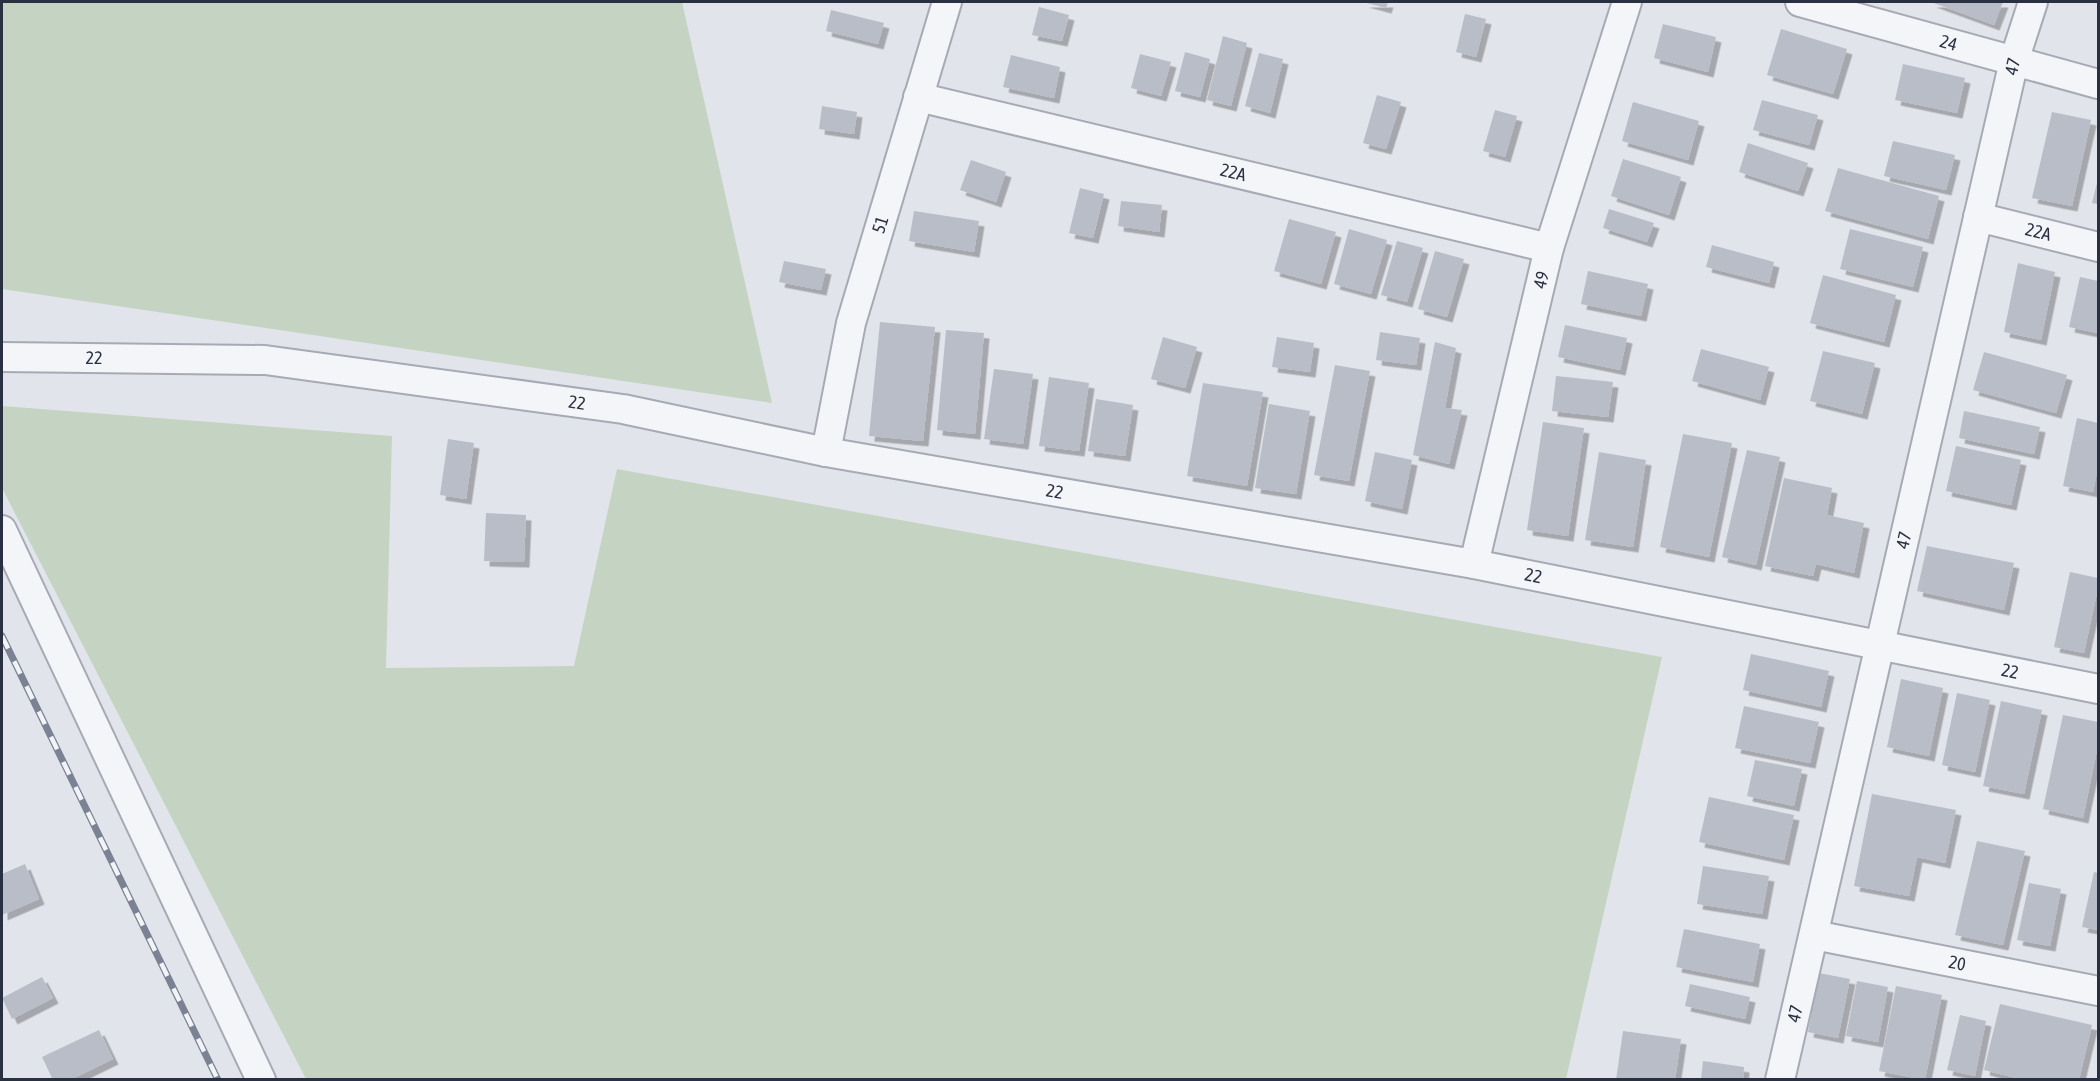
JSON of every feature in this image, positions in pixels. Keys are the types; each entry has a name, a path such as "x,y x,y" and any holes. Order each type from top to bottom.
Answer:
{"street":[{"name":"51","path":"826,452 851,323 946,2"},
{"name":"49","path":"1474,564 1549,248 1627,2"},
{"name":"24","path":"1800,2 2098,84"},
{"name":"47","path":"1780,1080 2014,61 2033,2"},
{"name":"22A","path":"918,97 1549,248"},
{"name":"22A","path":"1978,218 2098,247"},
{"name":"22","path":"2,357 265,360 623,409 826,452 1474,564 2098,689"},
{"path":"2,530 261,1080"},
{"name":"20","path":"1814,935 2098,992"}],"green space":[{"path":"2,2 682,2 772,403 2,289"},
{"path":"2,406 392,436 386,668 574,666 617,469 1662,657 1566,1079 306,1079 2,488"}],"building":[{"path":"1363,2 1388,2 1386,8"},
{"path":"1931,2 2003,2 1994,25"},
{"path":"1039,7 1069,15 1062,41 1032,35"},
{"path":"831,10 884,23 878,44 826,31"},
{"path":"1465,14 1486,19 1476,57 1456,52"},
{"path":"1663,24 1716,37 1708,72 1654,58"},
{"path":"1781,29 1847,49 1833,94 1767,75"},
{"path":"1223,36 1247,43 1231,106 1207,100"},
{"path":"1185,52 1210,59 1200,97 1175,91"},
{"path":"1259,53 1283,59 1270,113 1245,106"},
{"path":"1140,54 1171,62 1161,96 1131,88"},
{"path":"1011,55 1060,67 1054,98 1003,87"},
{"path":"1903,64 1965,78 1957,113 1895,100"},
{"path":"1377,95 1401,102 1386,149 1363,143"},
{"path":"1762,100 1818,115 1809,145 1753,130"},
{"path":"1633,102 1699,121 1688,160 1622,141"},
{"path":"822,106 857,112 854,134 819,129"},
{"path":"1495,110 1517,116 1505,157 1483,151"},
{"path":"2052,112 2091,120 2072,206 2032,198"},
{"path":"1893,141 1955,155 1946,190 1884,176"},
{"path":"1748,143 1808,163 1798,191 1739,172"},
{"path":"1623,159 1681,177 1669,215 1611,196"},
{"path":"971,160 1006,172 996,202 960,190"},
{"path":"1838,168 1939,196 1928,239 1825,211"},
{"path":"2098,179 2098,204 2092,203"},
{"path":"1080,188 1104,194 1093,238 1069,233"},
{"path":"1121,201 1162,205 1159,232 1118,226"},
{"path":"1609,209 1654,223 1647,242 1603,228"},
{"path":"914,211 979,221 974,252 909,241"},
{"path":"1289,219 1336,232 1321,284 1274,271"},
{"path":"1349,229 1387,240 1371,294 1334,284"},
{"path":"1850,229 1923,247 1913,287 1840,269"},
{"path":"1397,241 1423,248 1407,302 1381,295"},
{"path":"1712,245 1774,262 1769,283 1706,267"},
{"path":"1435,251 1464,259 1447,317 1418,309"},
{"path":"784,261 826,269 821,290 779,282"},
{"path":"2018,263 2055,272 2041,340 2004,332"},
{"path":"1588,271 1648,284 1641,316 1581,304"},
{"path":"1823,275 1896,295 1884,342 1810,323"},
{"path":"2080,277 2098,281 2098,333 2069,327"},
{"path":"880,322 935,327 923,441 869,436"},
{"path":"1565,325 1627,338 1620,370 1558,357"},
{"path":"946,330 984,333 975,434 937,430"},
{"path":"1380,332 1420,338 1416,365 1376,360"},
{"path":"1163,337 1197,347 1185,388 1151,379"},
{"path":"1277,337 1314,343 1310,372 1272,367"},
{"path":"1435,342 1456,348 1445,408 1462,410 1449,464 1413,455"},
{"path":"1701,349 1769,367 1760,400 1692,381"},
{"path":"1823,351 1875,363 1862,414 1810,401"},
{"path":"1984,352 2067,375 2056,413 1973,390"},
{"path":"1335,365 1370,371 1349,481 1314,475"},
{"path":"994,369 1033,374 1023,444 984,439"},
{"path":"1556,376 1613,382 1608,417 1552,411"},
{"path":"1049,377 1089,383 1079,451 1039,446"},
{"path":"1203,383 1263,392 1247,486 1187,476"},
{"path":"1096,399 1133,405 1125,456 1088,451"},
{"path":"1269,404 1310,411 1296,494 1255,488"},
{"path":"1964,411 2040,427 2034,454 1959,438"},
{"path":"2077,418 2098,423 2098,467 2093,492 2063,486"},
{"path":"1543,422 1584,428 1568,536 1527,530"},
{"path":"1683,434 1732,443 1709,557 1660,547"},
{"path":"448,439 474,443 466,499 440,495"},
{"path":"1956,446 2021,460 2011,505 1946,491"},
{"path":"1747,450 1780,457 1756,565 1722,557"},
{"path":"1375,452 1412,460 1402,509 1365,501"},
{"path":"1599,452 1646,460 1633,547 1585,540"},
{"path":"1784,478 1832,488 1827,515 1864,523 1854,573 1816,564 1813,576 1765,566"},
{"path":"486,513 526,515 524,562 484,561"},
{"path":"1927,546 2014,563 2004,610 1917,591"},
{"path":"2070,572 2098,578 2098,588 2084,653 2054,647"},
{"path":"1751,654 1829,671 1821,707 1743,690"},
{"path":"1901,679 1943,688 1929,756 1887,747"},
{"path":"1957,693 1990,700 1975,772 1942,765"},
{"path":"2001,701 2042,710 2024,794 1983,786"},
{"path":"1744,706 1819,722 1810,763 1735,748"},
{"path":"2063,715 2098,722 2098,745 2083,818 2043,809"},
{"path":"1755,760 1802,769 1794,806 1747,796"},
{"path":"1872,794 1956,810 1945,863 1917,857 1909,896 1854,886"},
{"path":"1709,797 1794,815 1784,860 1699,842"},
{"path":"1977,841 2025,851 2003,945 1955,935"},
{"path":"25,864 39,899 2,915 2,874"},
{"path":"1703,866 1769,876 1762,914 1697,904"},
{"path":"2094,872 2098,873 2098,930 2082,927"},
{"path":"2029,883 2061,889 2050,946 2017,940"},
{"path":"1684,929 1760,944 1753,982 1676,967"},
{"path":"1819,973 1850,979 1838,1038 1808,1032"},
{"path":"42,977 53,998 12,1019 2,998"},
{"path":"1857,981 1888,987 1878,1042 1846,1036"},
{"path":"1690,984 1750,997 1745,1019 1685,1006"},
{"path":"1896,986 1942,995 1925,1080 1879,1071"},
{"path":"2000,1004 2092,1025 2079,1080 2024,1080 1984,1070"},
{"path":"1960,1015 1986,1021 1975,1076 1947,1070"},
{"path":"99,1030 113,1059 70,1080 53,1080 42,1057"},
{"path":"1623,1031 1681,1039 1675,1080 1616,1080"},
{"path":"1703,1061 1744,1067 1743,1080 1701,1080"}],"railway":[{"path":"2,636 218,1080"}]}
